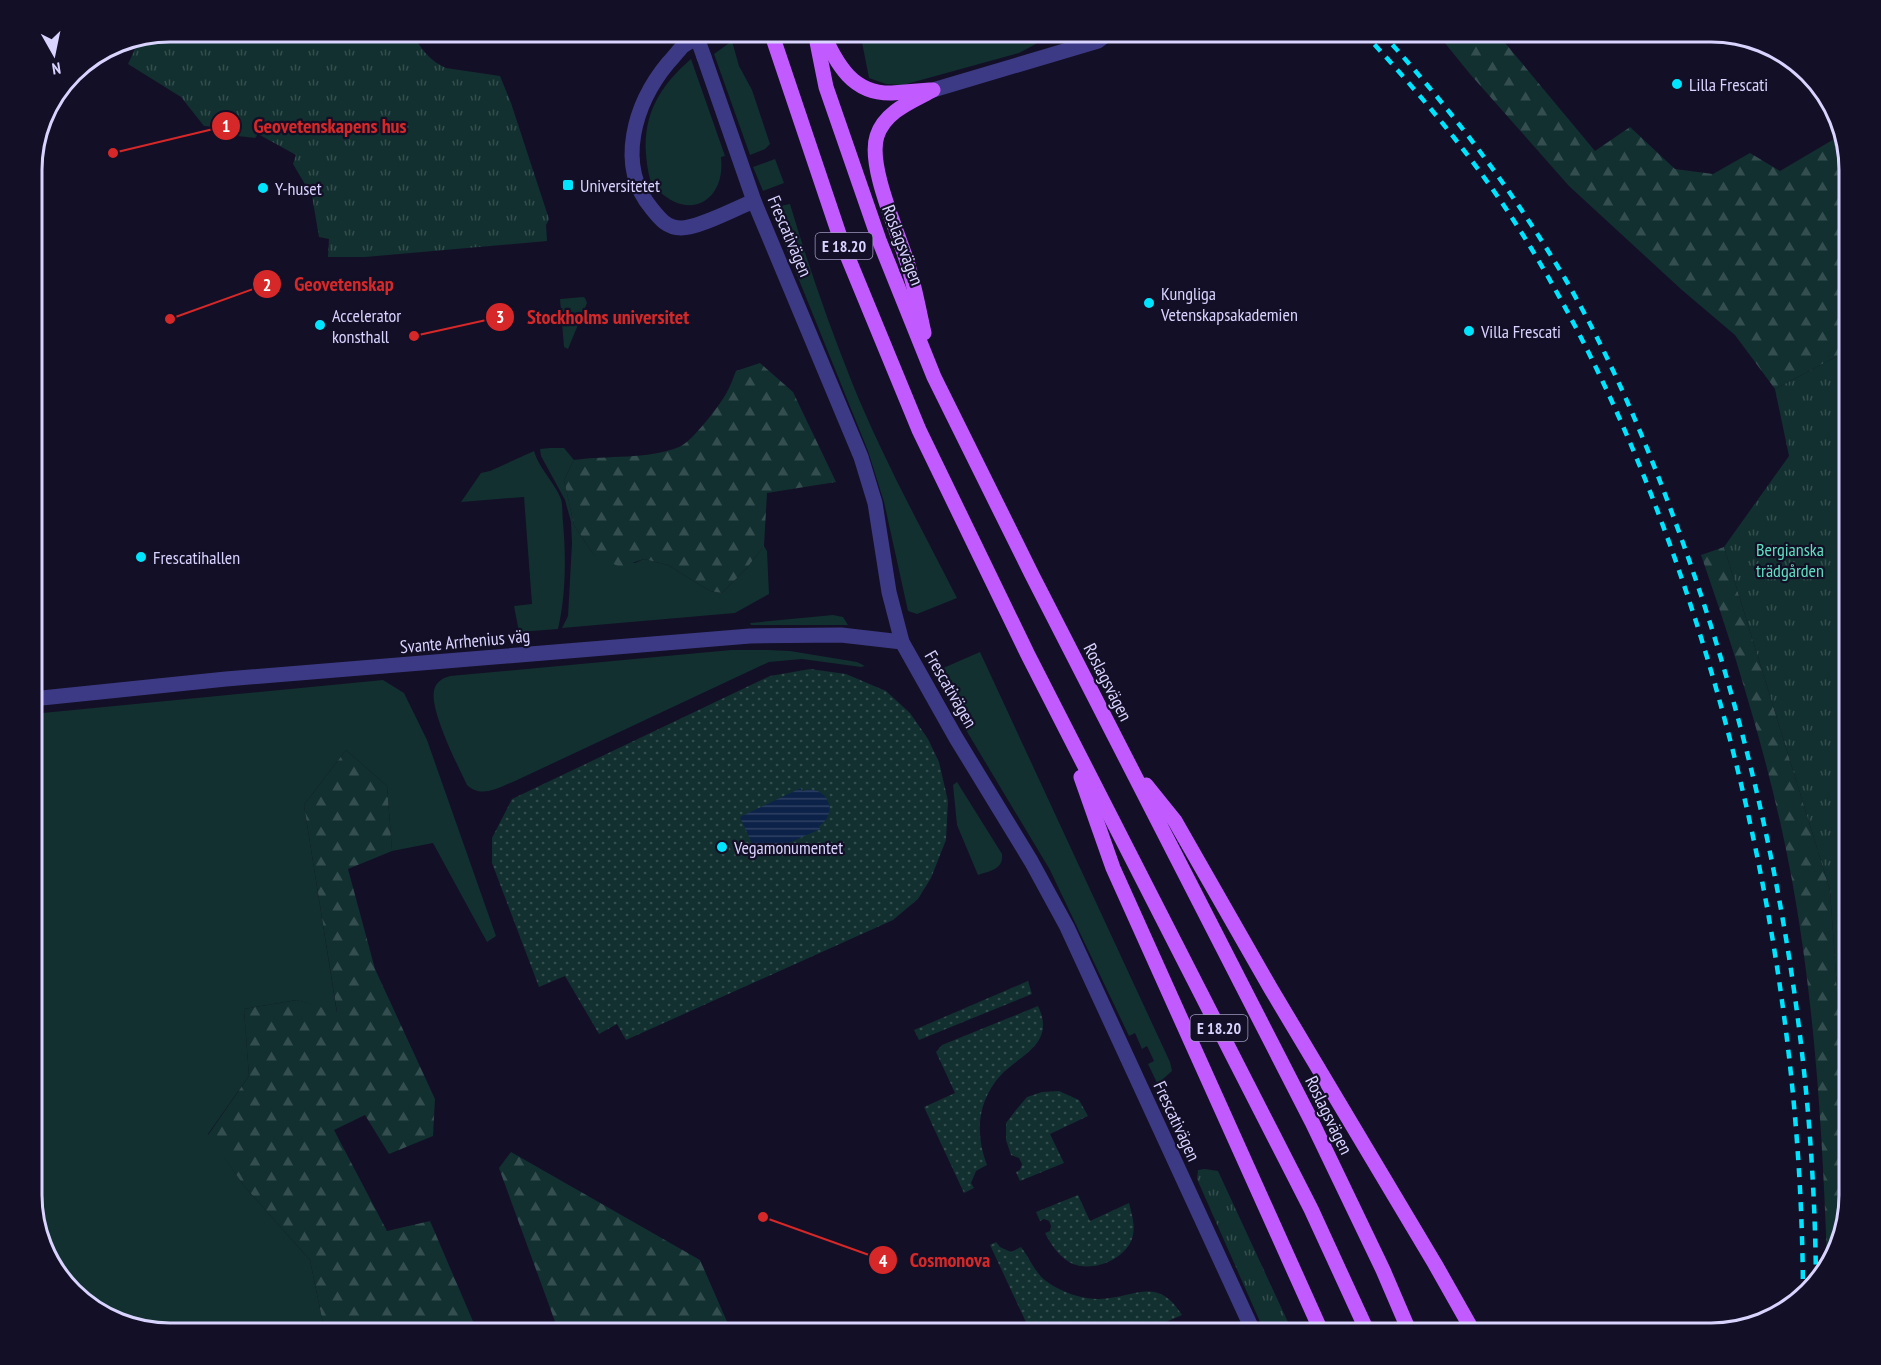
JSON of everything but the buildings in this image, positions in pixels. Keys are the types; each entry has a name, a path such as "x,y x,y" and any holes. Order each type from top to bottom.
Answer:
{"main road":[{"name":"E 18.20","path":"774,42 842,243 892,368 931,455 1064,726 1311,1209 1363,1323"},
{"name":"Roslagsvägen","path":"817,42 826,87 867,207 934,377 1126,760 1312,1122 1383,1270 1405,1323"},
{"path":"827,42 849,78 863,87 892,93 933,90"},
{"path":"933,90 902,106 884,123 877,136 876,165 909,267 934,377"},
{"path":"1064,726 1113,868 1317,1323"},
{"path":"1126,760 1175,821 1468,1323"}],"street":[{"path":"691,42 683,46 658,75 636,117 632,143 633,166 639,189 664,224 682,228 704,222 754,201"},
{"name":"Frescativägen","path":"699,42 754,201 861,457 875,503 889,592 902,642 956,738 1031,861 1067,927 1249,1323"},
{"path":"933,90 1080,42"},
{"name":"Svante Arrhenius väg","path":"42,698 226,679 750,636 841,635 902,642"}],"green space":[{"path":"162,42 417,42 435,62 446,68 500,76 549,219 546,225 547,241 365,257 328,257 329,239 319,237 312,196 293,164 296,155 258,134 255,138 238,136 204,126 181,97 128,64 136,47"},
{"path":"732,42 739,66 752,90 770,144 765,149 750,155 714,54"},
{"path":"862,42 1038,42 1019,53 903,85 886,84 869,78"},
{"path":"1444,42 1504,42 1595,151 1630,127 1675,169 1713,174 1750,153 1780,171 1835,138 1839,170 1839,355 1775,389 1735,335 1682,290 1569,186"},
{"path":"691,59 725,156 721,157 718,185 712,195 703,202 693,205 670,200 658,190 655,191 646,154 648,126 656,101 671,79"},
{"path":"775,159 784,183 763,191 753,167"},
{"path":"790,204 819,295 853,385 890,466 957,598 917,614 908,611 884,502 868,451 770,208"},
{"path":"583,297 587,303 568,349 564,347 560,299"},
{"name":"Bergianska trädgården","path":"1839,355 1839,1017 1830,890 1724,547 1789,456 1775,389"},
{"path":"760,363 793,392 836,482 767,493 764,546 746,569 722,593 710,591 668,565 644,559 620,567 594,555 574,525 564,480 574,460 641,456 667,451 685,444 712,414 727,392 736,371"},
{"path":"564,448 574,460 564,480 574,525 594,555 635,563 644,559 668,565 710,591 722,593 746,569 764,546 767,551 769,594 735,613 562,628 568,616 571,522 565,500 541,456 540,449"},
{"path":"534,451 539,464 555,486 562,502 565,549 564,589 558,629 519,632 514,606 532,604 524,497 461,502 481,473"},
{"path":"1724,547 1830,890 1839,1017 1839,1203 1837,1220 1827,1251 1819,1100 1809,993 1793,887 1775,799 1756,728 1701,555"},
{"path":"833,615 843,617 848,625 751,625 750,623"},
{"path":"731,650 790,651 857,662 865,666 802,659 769,662 515,781 497,789 485,791 473,789 467,785 436,711 434,691 437,683 450,676"},
{"path":"980,652 1170,1062 1172,1071 1163,1079 1166,1089 1159,1087 1148,1064 1154,1061 1147,1046 1142,1049 1135,1033 1129,1036 1050,870 934,672"},
{"path":"810,669 846,674 886,691 910,713 928,739 939,762 948,801 946,840 931,878 918,899 893,920 626,1040 617,1024 599,1034 565,976 539,987 492,863 492,838 512,799 770,676"},
{"path":"383,680 404,693 427,740 496,936 487,942 433,843 392,851 387,786 346,750 304,805 337,1013 297,1000 244,1009 249,1076 208,1134 245,1187 310,1260 323,1323 170,1323 137,1319 113,1310 92,1297 68,1273 55,1252 44,1220 42,1203 42,713"},
{"path":"346,750 387,786 392,851 348,869 375,969 435,1099 433,1136 389,1154 365,1115 334,1130 387,1231 430,1221 474,1323 323,1323 310,1260 245,1187 208,1135 249,1076 244,1009 297,1000 337,1012 304,805"},
{"path":"957,782 1002,854 1001,863 998,866 978,875 957,825 953,785"},
{"path":"1028,981 1032,994 919,1040 914,1030"},
{"path":"1038,1006 1043,1030 1039,1039 1034,1047 1001,1075 987,1096 980,1130 987,1165 976,1171 971,1183 974,1188 964,1193 924,1107 955,1093 936,1052 942,1045"},
{"path":"1059,1091 1079,1100 1088,1116 1050,1134 1064,1163 1020,1181 1016,1172 1020,1170 1022,1164 1019,1158 1011,1155 1006,1140 1006,1123 1027,1097 1042,1092"},
{"path":"511,1152 700,1260 728,1323 556,1323 499,1168"},
{"path":"1198,1170 1218,1171 1288,1323 1261,1323 1197,1179"},
{"path":"1078,1195 1090,1221 1129,1203 1134,1226 1132,1239 1122,1253 1115,1258 1098,1265 1081,1266 1064,1258 1050,1242 1045,1233 1050,1231 1049,1221 1044,1219 1040,1221 1036,1212"},
{"path":"996,1242 1000,1247 1011,1252 1021,1247 1042,1278 1065,1292 1085,1298 1099,1299 1154,1292 1164,1295 1182,1315 1164,1323 1026,1323 990,1245"}],"water":[{"path":"801,788 802,791 818,791 828,801 829,814 819,826 820,829 758,857 740,817"}],"railway":[{"path":"1372,42 1409,83 1474,163 1513,219 1557,293 1627,435 1683,581 1723,712 1761,876 1776,959 1796,1126 1803,1283"},
{"path":"1390,42 1457,121 1480,152 1525,216 1567,282 1601,345 1631,410 1683,543 1713,633 1739,723 1762,815 1781,907 1806,1094 1813,1189 1816,1269"}],"place":[{"name":"Lilla Frescati","path":"1677,84"},
{"name":"Geovetenskapens hus","path":"113,153"},
{"name":"Universitetet","path":"568,185"},
{"name":"Y-huset","path":"263,188"},
{"name":"Kungliga Vetenskapsakademien","path":"1149,303"},
{"name":"Geovetenskap","path":"170,319"},
{"name":"Accelerator konsthall","path":"320,325"},
{"name":"Villa Frescati","path":"1469,331"},
{"name":"Stockholms universitet","path":"414,336"},
{"name":"Frescatihallen","path":"141,557"},
{"name":"Vegamonumentet","path":"722,847"},
{"name":"Cosmonova","path":"763,1217"}]}
